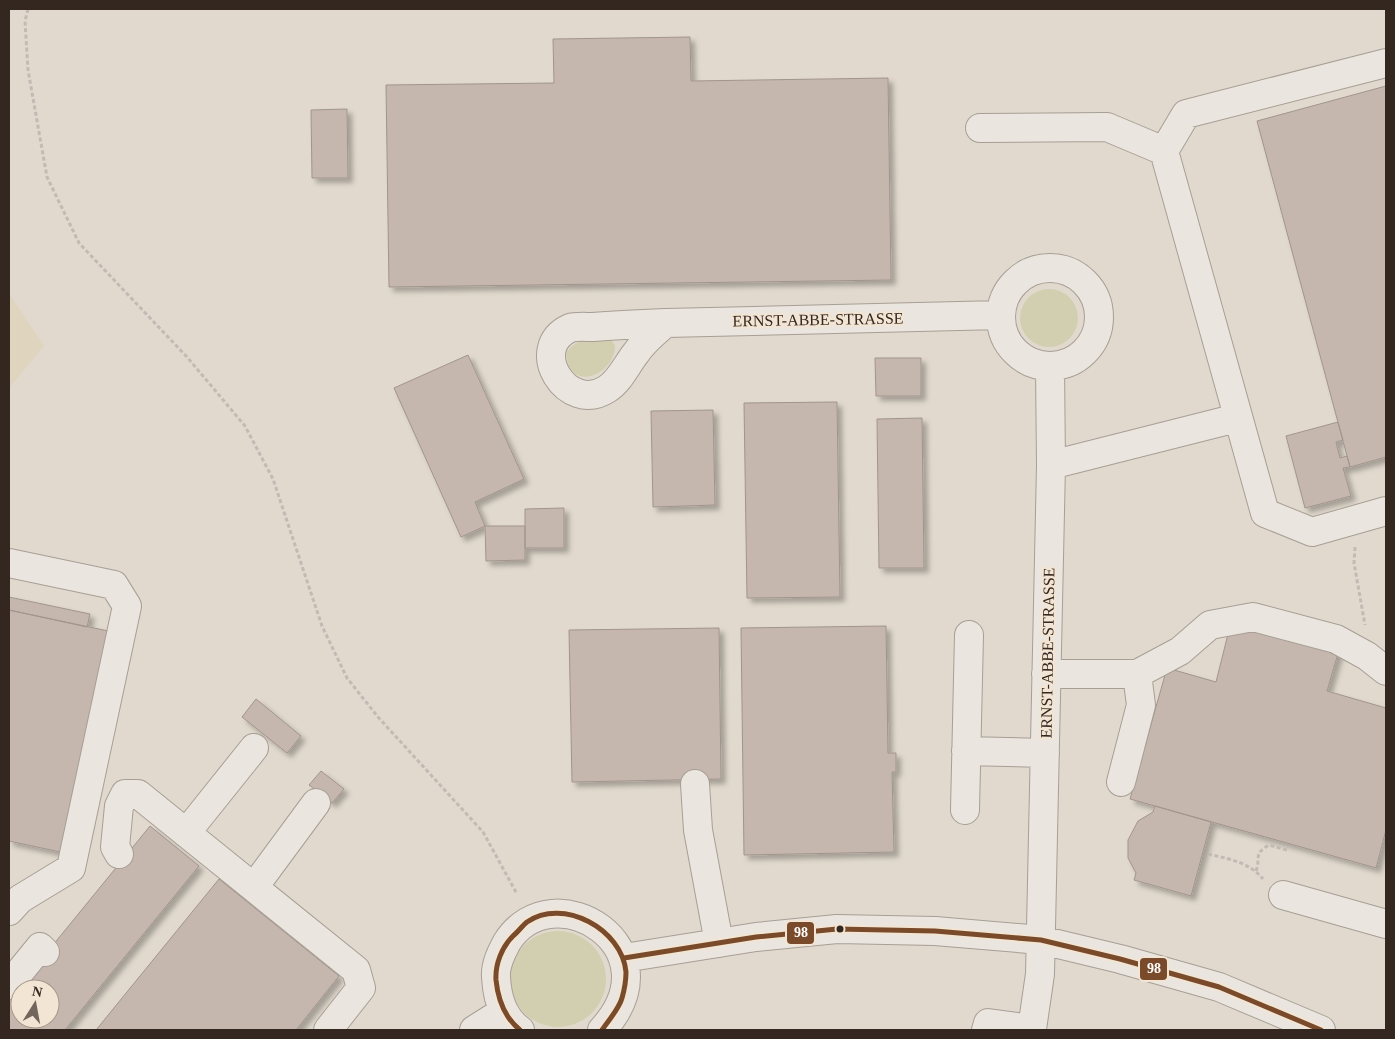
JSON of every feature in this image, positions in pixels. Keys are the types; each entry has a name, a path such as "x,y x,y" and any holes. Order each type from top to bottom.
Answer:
{"street":[{"path":"1386,63 1186,114 1164,151 1265,513 1312,532 1386,511"},
{"path":"980,128 1107,127 1164,151"},
{"path":"1057,268 1072,273 1086,283 1095,297 1099,312 1098,328 1092,343 1080,355 1066,363 1050,366 1035,364 1021,356 1010,344 1003,330 1001,315 1004,299 1013,285 1025,275 1041,269 1057,268"},
{"name":"ERNST-ABBE-STRASSE","path":"666,323 1001,315"},
{"name":"ERNST-ABBE-STRASSE","path":"1036,1030 1042,940 1051,465 1050,366"},
{"path":"1051,465 1237,418"},
{"path":"9,563 114,585 126,606 71,868 20,899 9,911"},
{"path":"1046,674 1137,674 1180,651 1210,625 1253,617 1336,639 1377,663"},
{"path":"965,810 969,635"},
{"path":"1121,782 1140,705 1137,674"},
{"path":"186,833 254,748"},
{"path":"966,751 1045,752"},
{"path":"695,784 698,830 719,943"},
{"path":"119,854 114,847 119,806 125,794 138,794 356,970 361,988 328,1030"},
{"path":"254,887 316,803"},
{"path":"1283,895 1386,924"},
{"path":"474,1030 512,1021 496,993 495,973 500,953 511,936 526,923 545,916 565,914 585,918 602,928 616,943 624,958 627,980 624,999 615,1016 602,1030"},
{"path":"624,958 719,943 837,929 935,931 1042,940 1120,959 1219,987 1321,1030"},
{"path":"9,985 40,947 45,952"},
{"path":"986,1030 988,1023 1036,1030"}],"path":[{"path":"28,9 25,21 28,70 47,177 79,243 187,357 246,426 272,479 322,626 346,678 378,717 483,832 517,894"},
{"path":"1357,519 1354,563 1368,642 1377,663"},
{"path":"1256,871 1257,856 1260,850 1269,845 1287,850 1288,846"},
{"path":"1208,854 1240,862 1256,871 1271,889 1283,895"}],"shaded area":[{"path":"1043,289 1055,289 1070,297 1078,312 1078,324 1070,339 1055,347 1043,347 1028,339 1020,324 1020,312 1028,297"},
{"path":"9,293 44,346 9,388"},
{"path":"609,338 615,345 613,355 608,364 592,376 583,377 575,374 569,366 566,353 580,341"},
{"path":"549,931 567,931 585,939 598,952 606,970 603,998 585,1019 567,1027 549,1027 531,1019 518,1006 510,988 510,970 518,952 531,939"}],"building":[{"path":"690,37 691,81 888,78 891,280 389,287 386,85 554,83 553,39"},
{"path":"1386,86 1386,457 1350,467 1257,121"},
{"path":"347,109 348,178 312,178 311,110"},
{"path":"468,355 524,479 475,502 485,526 461,537 394,388"},
{"path":"875,358 921,358 921,396 876,396"},
{"path":"837,402 840,597 747,598 744,403"},
{"path":"713,410 715,505 653,507 651,411"},
{"path":"922,418 924,568 879,568 877,419"},
{"path":"1338,422 1343,440 1336,442 1340,458 1347,456 1350,467 1343,468 1351,496 1305,508 1286,436"},
{"path":"564,508 564,548 525,548 525,509"},
{"path":"485,526 525,526 525,560 486,561"},
{"path":"9,597 90,614 87,627 9,610"},
{"path":"9,610 113,632 65,853 9,841"},
{"path":"886,626 888,753 896,753 896,772 892,772 894,852 744,855 741,628"},
{"path":"719,628 721,779 572,782 569,630"},
{"path":"1229,630 1270,630 1339,650 1327,691 1386,708 1386,830 1376,868 1130,799 1167,668 1216,682"},
{"path":"256,699 301,736 287,753 242,717"},
{"path":"321,771 344,789 332,803 309,785"},
{"path":"1155,806 1211,822 1191,896 1134,880 1136,873 1128,858 1128,840 1138,821 1153,812"},
{"path":"150,826 199,866 65,1030 9,1030 10,998 10,1029 60,1029 60,979 25,979"},
{"path":"219,879 339,976 296,1030 96,1030"}],"transit line":[{"name":"98","path":"520,1030 510,1020 500,1001 496,980 498,962 509,940 527,922 541,915 557,913 573,915 602,931 614,943 622,956 626,972 621,1002 602,1030"},
{"name":"98","path":"624,958 756,937 837,929 935,931 1041,940 1120,959 1219,987 1321,1030"}]}
